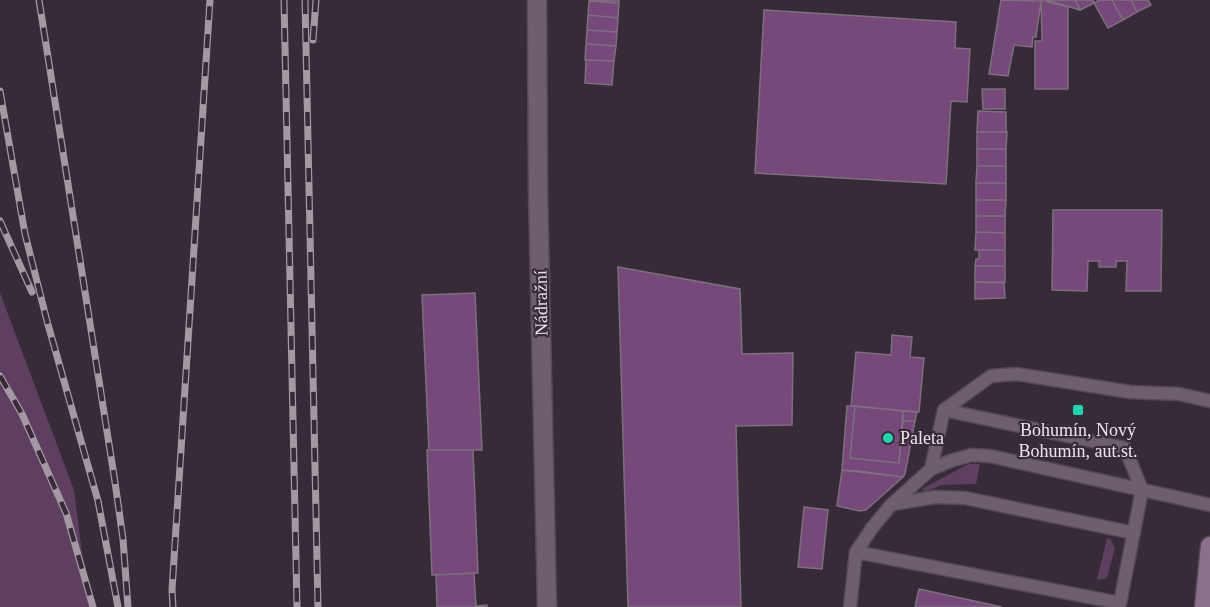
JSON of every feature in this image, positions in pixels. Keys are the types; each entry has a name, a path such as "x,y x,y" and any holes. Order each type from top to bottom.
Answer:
{"street":[{"name":"Nádražní","path":"537,0 547,607"},
{"path":"1204,607 1210,546"}],"lane":[{"path":"931,469 944,410 991,376 1016,374 1130,392 1179,394 1210,401"},
{"path":"856,552 1120,603 1142,490 1125,448 944,410"},
{"path":"850,607 856,552 872,528 891,505 931,469 953,460 972,455 990,456 1210,505"},
{"path":"891,505 935,497 965,498 1134,533"}],"shaded area":[{"path":"0,293 74,490 89,607 0,607"},
{"path":"968,464 980,464 976,484 942,485 924,492 922,489"},
{"path":"1107,538 1111,540 1115,548 1107,578 1097,580"}],"building":[{"path":"589,0 619,0 619,3"},
{"path":"1001,0 1041,1 1036,37 1033,37 1032,47 1014,45 1008,76 989,74"},
{"path":"1041,0 1068,7 1068,89 1035,89 1035,41 1042,41"},
{"path":"1046,0 1075,0 1080,10"},
{"path":"1075,0 1093,0 1094,3 1080,10"},
{"path":"1099,0 1112,0 1123,20 1108,28 1094,3"},
{"path":"1112,0 1131,0 1137,12 1123,20"},
{"path":"1131,0 1148,0 1151,5 1137,12"},
{"path":"589,1 619,3 618,18 588,15"},
{"path":"764,10 956,22 955,48 970,49 967,102 951,101 946,184 755,173"},
{"path":"588,15 618,18 617,32 587,30"},
{"path":"587,30 617,32 616,46 586,44"},
{"path":"586,44 616,46 614,61 585,60"},
{"path":"586,60 614,61 612,85 585,83"},
{"path":"982,89 1005,89 1005,109 983,109"},
{"path":"978,111 1006,112 1006,132 977,132"},
{"path":"977,132 1007,132 1006,149 977,149"},
{"path":"977,149 1006,149 1006,166 977,166"},
{"path":"977,166 1006,166 1006,183 976,183"},
{"path":"976,183 1006,183 1006,200 976,200"},
{"path":"976,200 1006,200 1005,216 976,216"},
{"path":"1053,210 1162,210 1161,291 1126,291 1127,261 1116,261 1116,267 1099,267 1099,261 1088,261 1087,291 1052,290"},
{"path":"976,216 1005,216 1005,233 976,232"},
{"path":"976,232 1005,233 1005,250 975,250"},
{"path":"979,250 1005,250 1005,266 975,266 976,259 979,259"},
{"path":"975,266 1005,266 1005,282 975,282"},
{"path":"618,267 740,289 742,354 793,353 792,425 736,426 741,607 628,607"},
{"path":"975,282 1004,283 1005,298 975,299"},
{"path":"475,293 482,450 429,450 422,295"},
{"path":"892,335 912,337 910,357 924,358 919,412 851,406 856,352 891,355"},
{"path":"847,406 855,406 850,458 899,463 903,421 915,421 903,477 842,470"},
{"path":"855,406 903,411 899,463 850,458"},
{"path":"903,411 917,412 915,421 903,421"},
{"path":"427,450 473,450 478,573 432,575"},
{"path":"842,470 903,477 866,510 860,511 837,506"},
{"path":"804,507 828,510 822,569 798,567"},
{"path":"474,573 476,606 487,605 487,607 437,607 436,575"},
{"path":"919,589 1002,607 915,607"}],"railway":[{"path":"39,0 115,482 123,539 128,607"},
{"path":"173,607 172,590 210,0"},
{"path":"284,0 297,607"},
{"path":"305,0 318,607"},
{"path":"313,40 316,0"},
{"path":"0,91 25,234 98,501 118,607"},
{"path":"0,221 32,292"},
{"path":"0,376 22,414 66,513 93,607"}],"place":[{"name":"Bohumín, Nový Bohumín, aut.st.","path":"1078,410"},
{"name":"Paleta","path":"888,438"}]}
